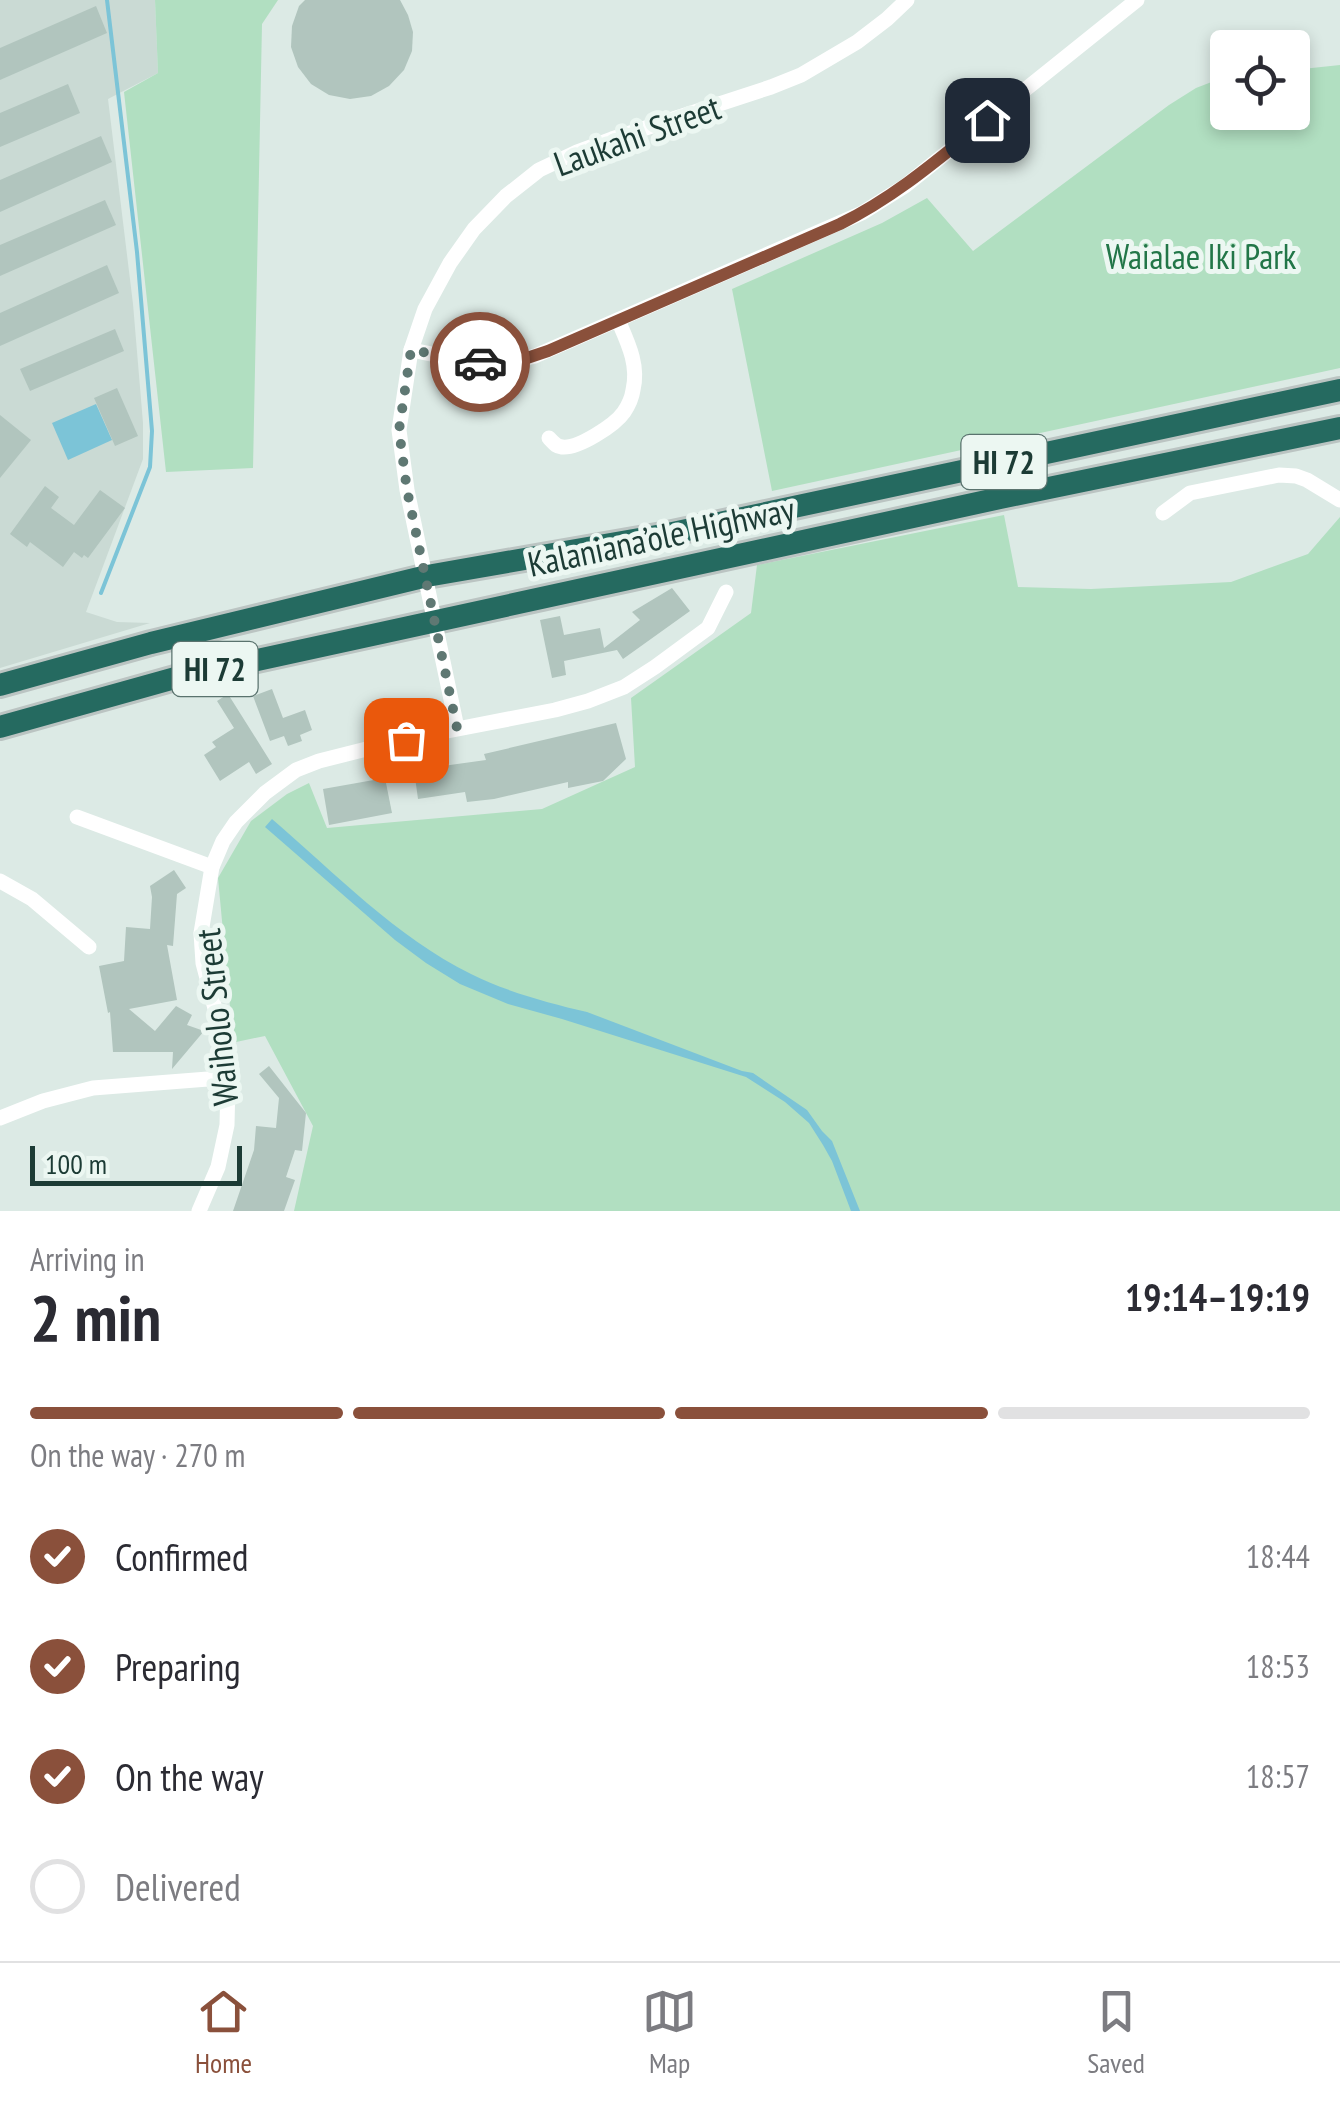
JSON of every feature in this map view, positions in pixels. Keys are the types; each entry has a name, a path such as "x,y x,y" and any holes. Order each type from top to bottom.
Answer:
{"highway":[{"name":"Kalaniana’ole Highway","path":"0,685 150,643 427,576 668,534 1340,390"},
{"name":"Kalaniana’ole Highway","path":"0,727 175,678 962,506 1340,428"}],"street":[{"name":"Laukahi Street","path":"434,621 399,430 411,350 425,309 474,229 506,196 540,170 576,152 801,75 858,42 907,0"},
{"path":"411,350 478,362 521,360 840,224 884,200 1137,0"},
{"path":"550,438 557,446 568,447 608,429 623,413 633,392 636,370 618,320"},
{"path":"1163,512 1190,493 1278,474 1308,480 1340,500"},
{"name":"Waiholo Street","path":"199,1211 218,1167 228,1125 227,1054 203,963 201,932 212,867 236,822 296,770 347,753 588,702 624,687 708,628 726,592"},
{"path":"434,621 457,728"},
{"path":"77,817 212,867"},
{"path":"0,881 32,899 89,946"},
{"path":"0,1118 92,1088 208,1079 228,1082"}],"shaded area":[{"path":"0,0 155,0 158,73 108,99 133,304 143,459 86,612 117,622 150,623 0,668"}],"green space":[{"path":"155,0 278,0 262,24 253,468 166,472 124,92 158,73"},
{"name":"Waialae Iki Park","path":"1340,65 1340,368 772,491 732,289 882,223 927,198 973,251 1169,105 1210,83 1210,130 1310,130 1310,68"},
{"path":"1004,515 1018,587 1091,589 1231,582 1308,554 1340,517 1340,1211 294,1211 313,1126 265,1036 236,1042 231,1017 218,878 251,821 309,783 327,828 542,809 635,767 631,698 751,613 757,565"}],"water":[{"path":"96,404 112,440 68,460 52,423"},
{"path":"272,819 392,923 471,974 753,1073 807,1110 832,1141 860,1211 851,1211 832,1161 809,1123 785,1102 746,1077 508,1004 460,984 395,940 265,827"}],"building":[{"path":"305,0 400,0 413,32 412,51 404,70 389,86 371,96 350,99 329,95 311,84 298,67 291,47 292,26"},
{"path":"96,6 107,33 0,80 0,48"},
{"path":"68,84 80,113 0,147 0,113"},
{"path":"101,136 112,162 0,212 0,180"},
{"path":"105,200 116,225 0,276 0,245"},
{"path":"107,265 119,293 0,346 0,313"},
{"path":"115,329 124,351 30,391 20,369"},
{"path":"117,388 138,436 115,446 94,398"},
{"path":"0,415 31,440 0,478"},
{"path":"45,486 59,497 51,508 74,525 100,490 125,508 88,558 74,552 63,567 30,542 27,547 10,534"},
{"path":"672,588 690,611 623,659 617,650 564,661 566,675 552,678 540,620 560,616 564,635 600,628 604,648 640,620 632,612"},
{"path":"272,689 283,718 305,710 312,730 300,735 302,741 288,746 284,736 270,741 253,696"},
{"path":"228,694 272,764 256,774 249,762 220,781 204,755 216,747 212,742 234,728 217,701"},
{"path":"616,723 626,759 603,781 568,788 568,782 467,802 465,792 418,799 414,770 486,760 484,754"},
{"path":"385,778 392,813 329,825 323,789"},
{"path":"174,870 186,888 177,894 173,946 167,945 177,1000 129,1009 155,1031 176,1006 192,1015 187,1025 204,1031 172,1069 173,1052 113,1052 110,1012 99,966 124,961 126,927 150,929 150,886"},
{"path":"269,1066 306,1113 302,1151 295,1150 286,1177 295,1180 284,1211 233,1211 254,1150 256,1126 276,1128 279,1098 259,1074"}],"waterway":[{"path":"101,593 150,467 152,431 137,252 107,0"}],"way so far":[{"path":"406,740 457,728 407,490 399,430 404,382 411,350 480,362"}],"route":[{"path":"480,362 521,360 548,351 840,224 904,186 987,120"}]}
